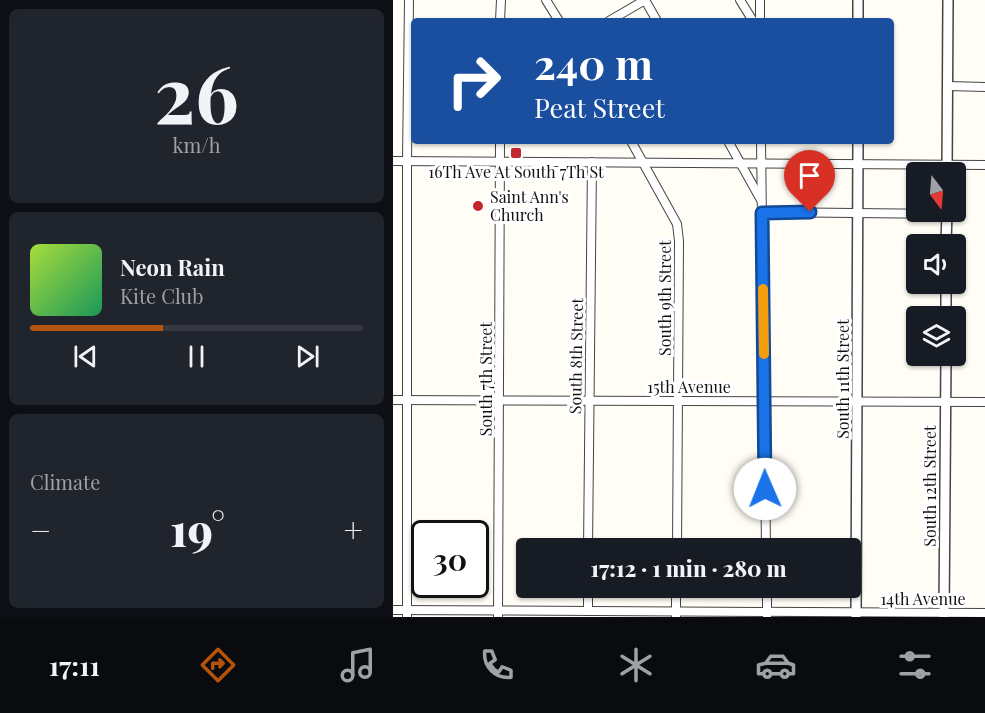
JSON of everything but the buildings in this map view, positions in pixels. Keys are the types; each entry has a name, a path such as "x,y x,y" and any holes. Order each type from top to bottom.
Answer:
{"street":[{"path":"407,614 409,0"},
{"path":"501,0 501,18"},
{"path":"546,0 557,18"},
{"path":"614,18 645,0 655,18"},
{"path":"740,0 751,18"},
{"path":"760,0 760,18"},
{"path":"858,0 858,18"},
{"path":"947,162 948,0"},
{"path":"948,86 985,87"},
{"name":"South 7th Street","path":"498,614 500,144"},
{"name":"South 9th Street","path":"633,144 677,225 679,241 677,538"},
{"path":"730,144 762,202"},
{"path":"761,144 766,538"},
{"name":"South 11th Street","path":"856,615 858,144"},
{"path":"393,161 858,164 906,167"},
{"name":"South 8th Street","path":"588,538 592,162"},
{"path":"966,167 985,165"},
{"path":"762,213 906,213"},
{"name":"South 12th Street","path":"944,615 946,366"},
{"name":"15th Avenue","path":"393,400 985,402"},
{"path":"588,598 588,611"},
{"path":"676,614 677,598"},
{"path":"767,598 767,614"},
{"name":"14th Avenue","path":"393,610 407,614 549,614 588,611 856,615 985,613"}],"slow traffic":[{"path":"763,289 764,354"}],"place":[{"name":"16Th Ave At South 7Th St","path":"516,153"},
{"name":"Saint Ann's Church","path":"478,206"}],"route":[{"path":"765,489 762,213 810,212"}]}
